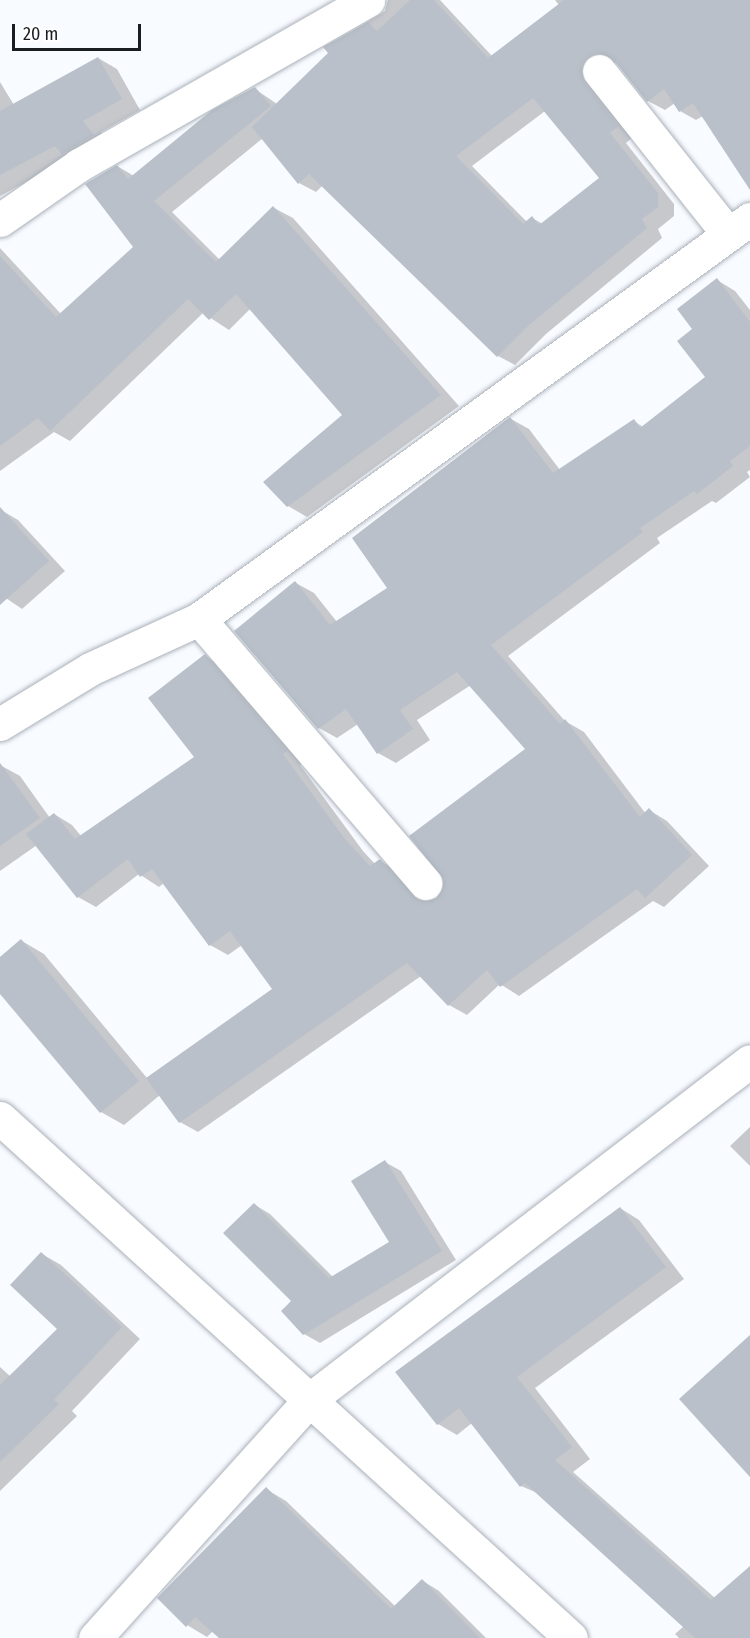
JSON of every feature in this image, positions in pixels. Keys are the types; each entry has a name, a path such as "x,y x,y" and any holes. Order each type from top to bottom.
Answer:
{"street":[{"path":"0,220 79,165 368,0"},
{"path":"0,724 90,669 199,619 739,226 599,71"},
{"path":"199,619 425,883"},
{"path":"95,1638 309,1400 750,1060"},
{"path":"0,1118 571,1638"}],"building":[{"path":"410,0 434,0 488,58 564,0 750,0 750,190 693,103 679,112 664,89 647,102 613,59 597,52 588,56 581,65 584,82 618,126 610,133 658,193 658,207 642,219 647,228 529,325 497,357 309,174 298,184 252,127 328,53 323,47 368,22 377,31","holes":["533,98 599,178 539,225 532,216 523,224 456,156"]},
{"path":"98,57 122,99 83,121 94,135 62,154 55,146 0,175 0,111"},
{"path":"255,87 271,106 154,201 216,262 273,206 441,395 287,507 263,482 342,415 236,294 209,320 188,299 50,431 38,418 0,446 0,256 56,317 133,247 85,184 117,165 128,179 212,110"},
{"path":"717,278 750,322 750,446 730,461 733,466 697,494 694,491 640,528 643,532 491,645 560,724 565,719 640,817 649,808 692,855 645,898 637,889 500,987 487,970 448,1006 407,963 179,1123 146,1078 272,989 230,931 209,946 152,869 140,877 128,859 77,898 26,834 54,813 75,839 194,757 148,698 205,654 287,751 283,754 345,839 370,866 380,859 418,900 437,898 443,879 409,836 525,749 457,672 400,710 413,729 377,754 346,709 318,729 234,631 295,581 330,625 387,588 352,538 510,417 553,473 634,419 640,428 705,377 677,341 692,329 677,309"},
{"path":"0,507 49,561 0,605"},
{"path":"0,763 40,818 0,846"},
{"path":"21,939 139,1081 100,1113 0,994 0,957"},
{"path":"385,1160 442,1251 303,1335 281,1311 291,1301 223,1233 254,1203 329,1278 389,1242 351,1181"},
{"path":"620,1207 666,1267 517,1377 572,1447 555,1460 711,1600 750,1566 750,1638 695,1638 525,1483 520,1487 459,1408 437,1425 395,1372"},
{"path":"41,1252 122,1327 54,1400 59,1404 0,1462 0,1385 57,1329 10,1285"},
{"path":"750,1335 750,1477 679,1399"},
{"path":"266,1487 391,1609 422,1579 480,1638 219,1638 195,1617 186,1627 157,1598"}]}
